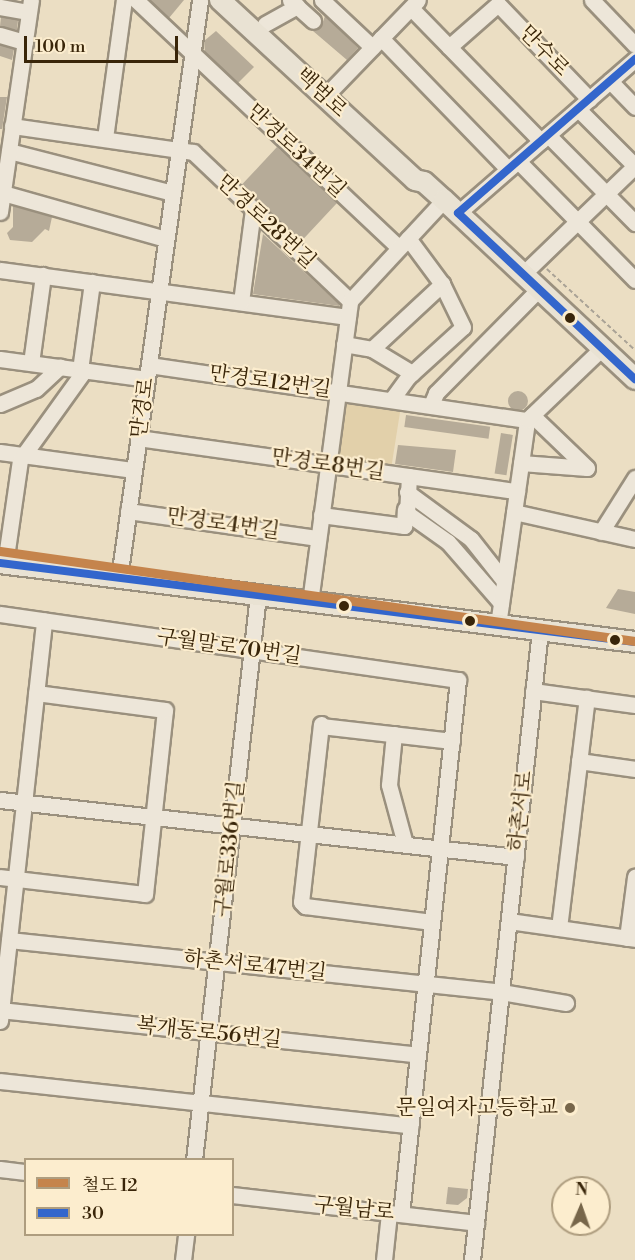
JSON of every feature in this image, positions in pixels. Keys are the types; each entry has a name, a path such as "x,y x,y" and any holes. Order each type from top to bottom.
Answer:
{"main road":[{"name":"백범로","path":"220,0 415,180 424,182 444,200 635,379"},
{"name":"백범로","path":"239,0 423,173 424,182"},
{"path":"2,563 635,642"}],"street":[{"path":"105,138 124,0"},
{"name":"만경로34번길","path":"136,0 403,243 442,284 463,327 412,373"},
{"name":"만경로","path":"119,578 200,0"},
{"path":"322,0 376,43 577,221 635,280"},
{"path":"592,0 635,45"},
{"path":"265,24 294,3 313,21"},
{"path":"333,87 414,4 449,47 635,223"},
{"name":"만수로","path":"449,47 498,4 635,166"},
{"path":"0,7 30,6 8,131 9,152 0,212"},
{"path":"0,35 25,42"},
{"path":"458,213 634,61"},
{"path":"610,81 635,107"},
{"path":"8,131 105,138 179,148"},
{"name":"만경로28번길","path":"179,148 193,152 349,309"},
{"path":"9,152 173,194"},
{"path":"523,274 635,166"},
{"path":"3,193 166,239"},
{"path":"310,602 349,309 403,243 444,200"},
{"path":"241,302 253,210"},
{"path":"0,270 241,302 349,309"},
{"path":"31,363 43,275"},
{"path":"2,563 20,460 82,370 92,282"},
{"path":"372,349 442,284"},
{"path":"430,405 436,393 539,289"},
{"path":"344,344 372,349 412,373 392,399"},
{"path":"498,625 529,418 602,348"},
{"name":"만경로12번길","path":"0,359 82,370 148,372 338,391 529,418"},
{"path":"0,404 36,389 60,367"},
{"path":"521,463 587,468 529,418"},
{"name":"만경로8번길","path":"138,438 517,491"},
{"path":"0,452 134,470"},
{"path":"321,515 404,526 409,476"},
{"path":"601,532 635,478"},
{"path":"407,492 471,539 504,581"},
{"path":"405,509 454,548 501,603"},
{"name":"만경로4번길","path":"128,511 318,538"},
{"path":"514,512 635,539"},
{"name":"구월로336번길","path":"194,1158 258,595"},
{"name":"구월말로70번길","path":"0,614 458,680 452,741"},
{"path":"0,1014 44,620"},
{"name":"하촌서로","path":"472,1260 540,630"},
{"path":"534,691 635,705"},
{"path":"0,877 145,894 165,710 36,693"},
{"path":"559,928 587,698"},
{"path":"384,1260 411,1126 452,741 321,725 301,902 305,906 432,922"},
{"path":"394,734 389,784 405,844"},
{"path":"579,761 635,769"},
{"path":"0,801 516,856"},
{"path":"509,921 631,939 635,877"},
{"name":"하촌서로47번길","path":"9,940 501,992"},
{"path":"501,992 566,1003"},
{"name":"복개동로56번길","path":"0,1014 208,1033 418,1056"},
{"path":"0,1081 411,1126"},
{"path":"0,1169 24,1172"},
{"name":"구월남로","path":"234,1195 476,1223"},
{"path":"183,1260 186,1236"}],"path":[{"path":"543,265 635,350"}],"shaded area":[{"path":"343,395 401,404 391,468 333,459"}],"building":[{"path":"150,0 184,0 169,18"},
{"path":"325,16 358,48 347,60 313,31 321,27"},
{"path":"1,17 18,20 17,30 0,26"},
{"path":"216,31 254,67 238,83 205,52 204,41"},
{"path":"0,45 14,49 12,60 0,56"},
{"path":"0,97 7,97 2,129 0,129"},
{"path":"277,147 337,203 302,241 242,185"},
{"path":"13,206 52,217 49,231 45,229 32,242 10,240 7,233 13,227"},
{"path":"263,234 340,305 253,294"},
{"path":"518,391 525,394 528,401 525,408 518,411 511,408 508,401 511,394"},
{"path":"406,415 490,427 489,439 404,427"},
{"path":"501,433 513,435 506,475 495,473"},
{"path":"398,445 456,450 453,472 395,464"},
{"path":"618,589 635,592 635,614 606,608"},
{"path":"448,1187 468,1189 467,1198 458,1205 446,1204"}],"rail line":[{"name":"I2","path":"0,551 635,641"}],"transit line":[{"name":"30","path":"458,213 635,59"},
{"name":"30","path":"458,213 635,379"},
{"name":"30","path":"0,563 635,642"}],"place":[{"name":"문일여자고등학교","path":"570,1108"}]}
